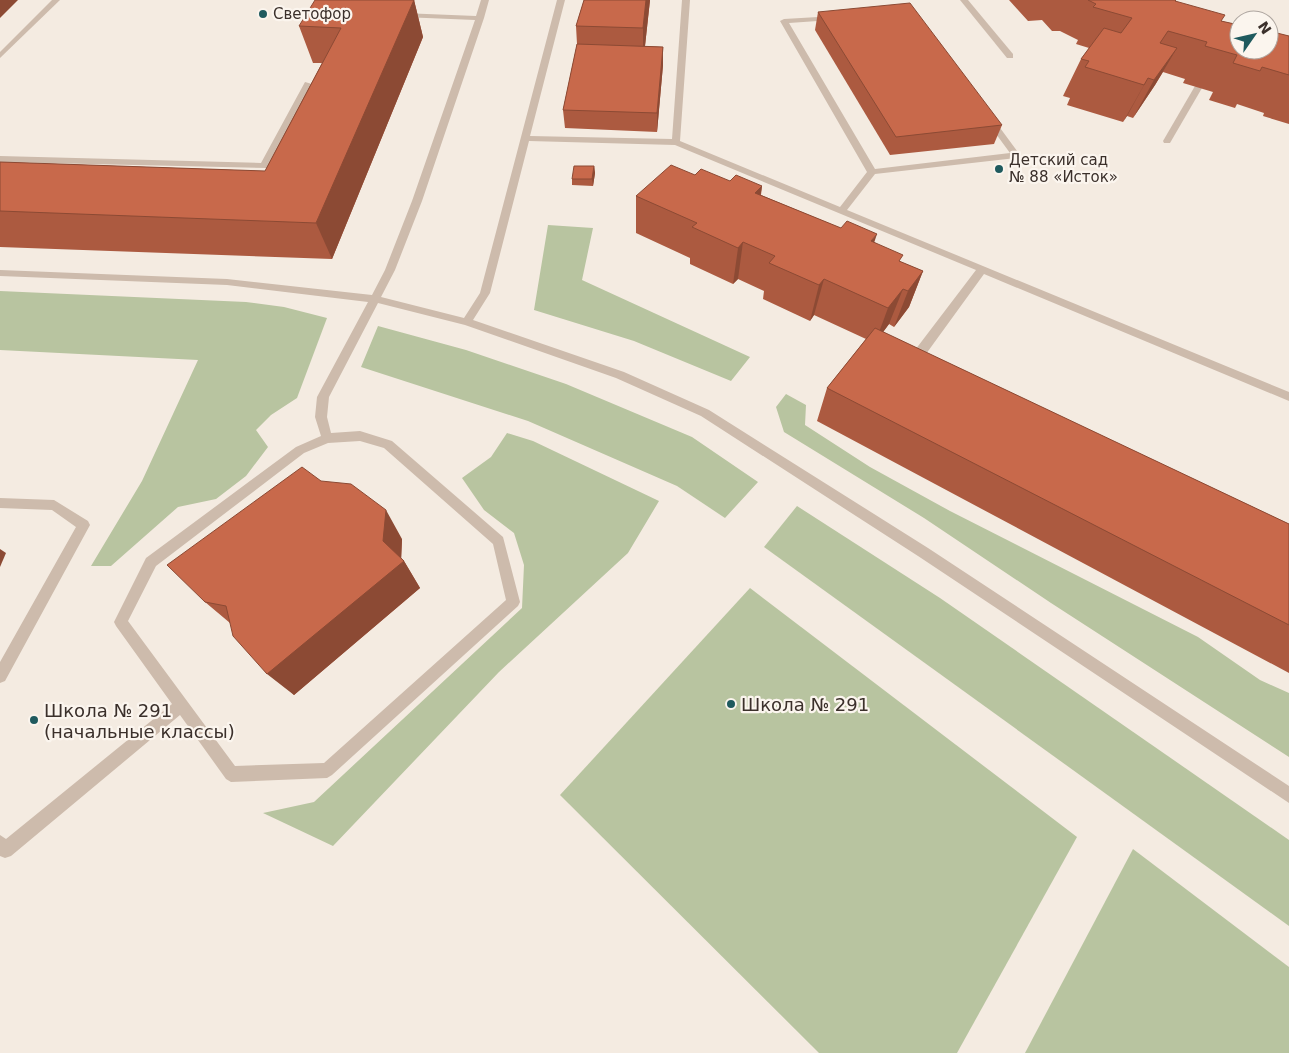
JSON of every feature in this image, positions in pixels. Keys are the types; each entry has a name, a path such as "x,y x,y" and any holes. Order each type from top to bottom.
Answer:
{"lane":[{"path":"0,56 56,0"},
{"path":"327,438 321,417 324,397 390,270 417,201 486,0"},
{"path":"468,322 478,308 485,293 527,138 561,0"},
{"path":"676,142 686,0"},
{"path":"964,0 1010,56"},
{"path":"395,15 480,18"},
{"path":"841,17 784,21 872,172"},
{"path":"0,159 264,166 308,84"},
{"path":"1167,142 1198,88"},
{"path":"841,211 872,172 1016,155 982,110"},
{"path":"527,138 676,142 1289,397"},
{"path":"922,366 912,362 982,269"},
{"path":"0,273 227,282 376,298 468,322 620,375 705,413 923,552 1289,795"},
{"path":"360,436 388,444 499,541 513,602 327,770 231,774 120,622 151,562 300,450 327,438 360,436"},
{"path":"0,503 54,505 84,524 0,676"},
{"path":"0,843 4,850 181,705"}],"green space":[{"path":"548,225 593,228 582,280 750,357 731,381 634,341 534,310"},
{"path":"0,291 246,302 284,307 327,318 297,398 271,415 256,430 268,447 246,476 216,499 178,507 111,566 91,566 142,481 198,360 0,350"},
{"path":"378,326 466,350 566,384 692,437 758,482 725,518 677,486 528,421 361,367"},
{"path":"786,394 806,405 805,425 870,467 950,511 1198,637 1260,680 1289,693 1289,757 1051,603 924,518 784,432 776,407"},
{"path":"507,433 533,441 659,501 628,553 499,672 333,846 263,813 314,802 522,608 524,565 514,533 484,510 462,478 491,457"},
{"path":"797,506 940,598 1289,840 1289,926 764,547"},
{"path":"750,588 1077,837 957,1053 819,1053 560,795"},
{"path":"1133,849 1289,967 1289,1053 1025,1053"}],"building":[{"path":"315,0 414,0 316,223 0,211 0,162 265,171 341,28 299,26"},
{"path":"584,0 646,0 643,28 576,26"},
{"path":"1088,0 1176,0 1225,15 1221,21 1229,23 1229,53 1205,46 1207,42 1168,31 1160,43 1177,48 1154,80 1148,78 1144,85 1085,67 1089,61 1081,59 1104,28 1121,33 1132,18 1093,7 1096,4"},
{"path":"910,3 1002,125 896,137 818,12"},
{"path":"1279,34 1289,36 1289,75 1262,67 1260,71 1233,63 1234,60 1279,60"},
{"path":"577,44 663,47 657,113 563,110"},
{"path":"671,165 695,175 701,169 730,181 736,175 762,186 755,193 841,228 847,221 877,234 871,241 903,255 899,261 923,271 908,291 903,289 888,308 824,279 819,285 769,263 775,256 743,242 738,248 692,227 697,223 636,196"},
{"path":"574,166 594,166 592,179 572,179"},
{"path":"875,328 1289,524 1289,625 827,388"},
{"path":"302,467 321,481 351,484 386,510 383,541 404,561 267,674 233,636 226,606 205,602 167,565"}],"place":[{"name":"Светофор","path":"263,14"},
{"name":"Детский сад № 88 «Исток»","path":"999,169"},
{"name":"Школа № 291","path":"731,704"},
{"name":"Школа № 291 (начальные классы)","path":"34,720"}]}
